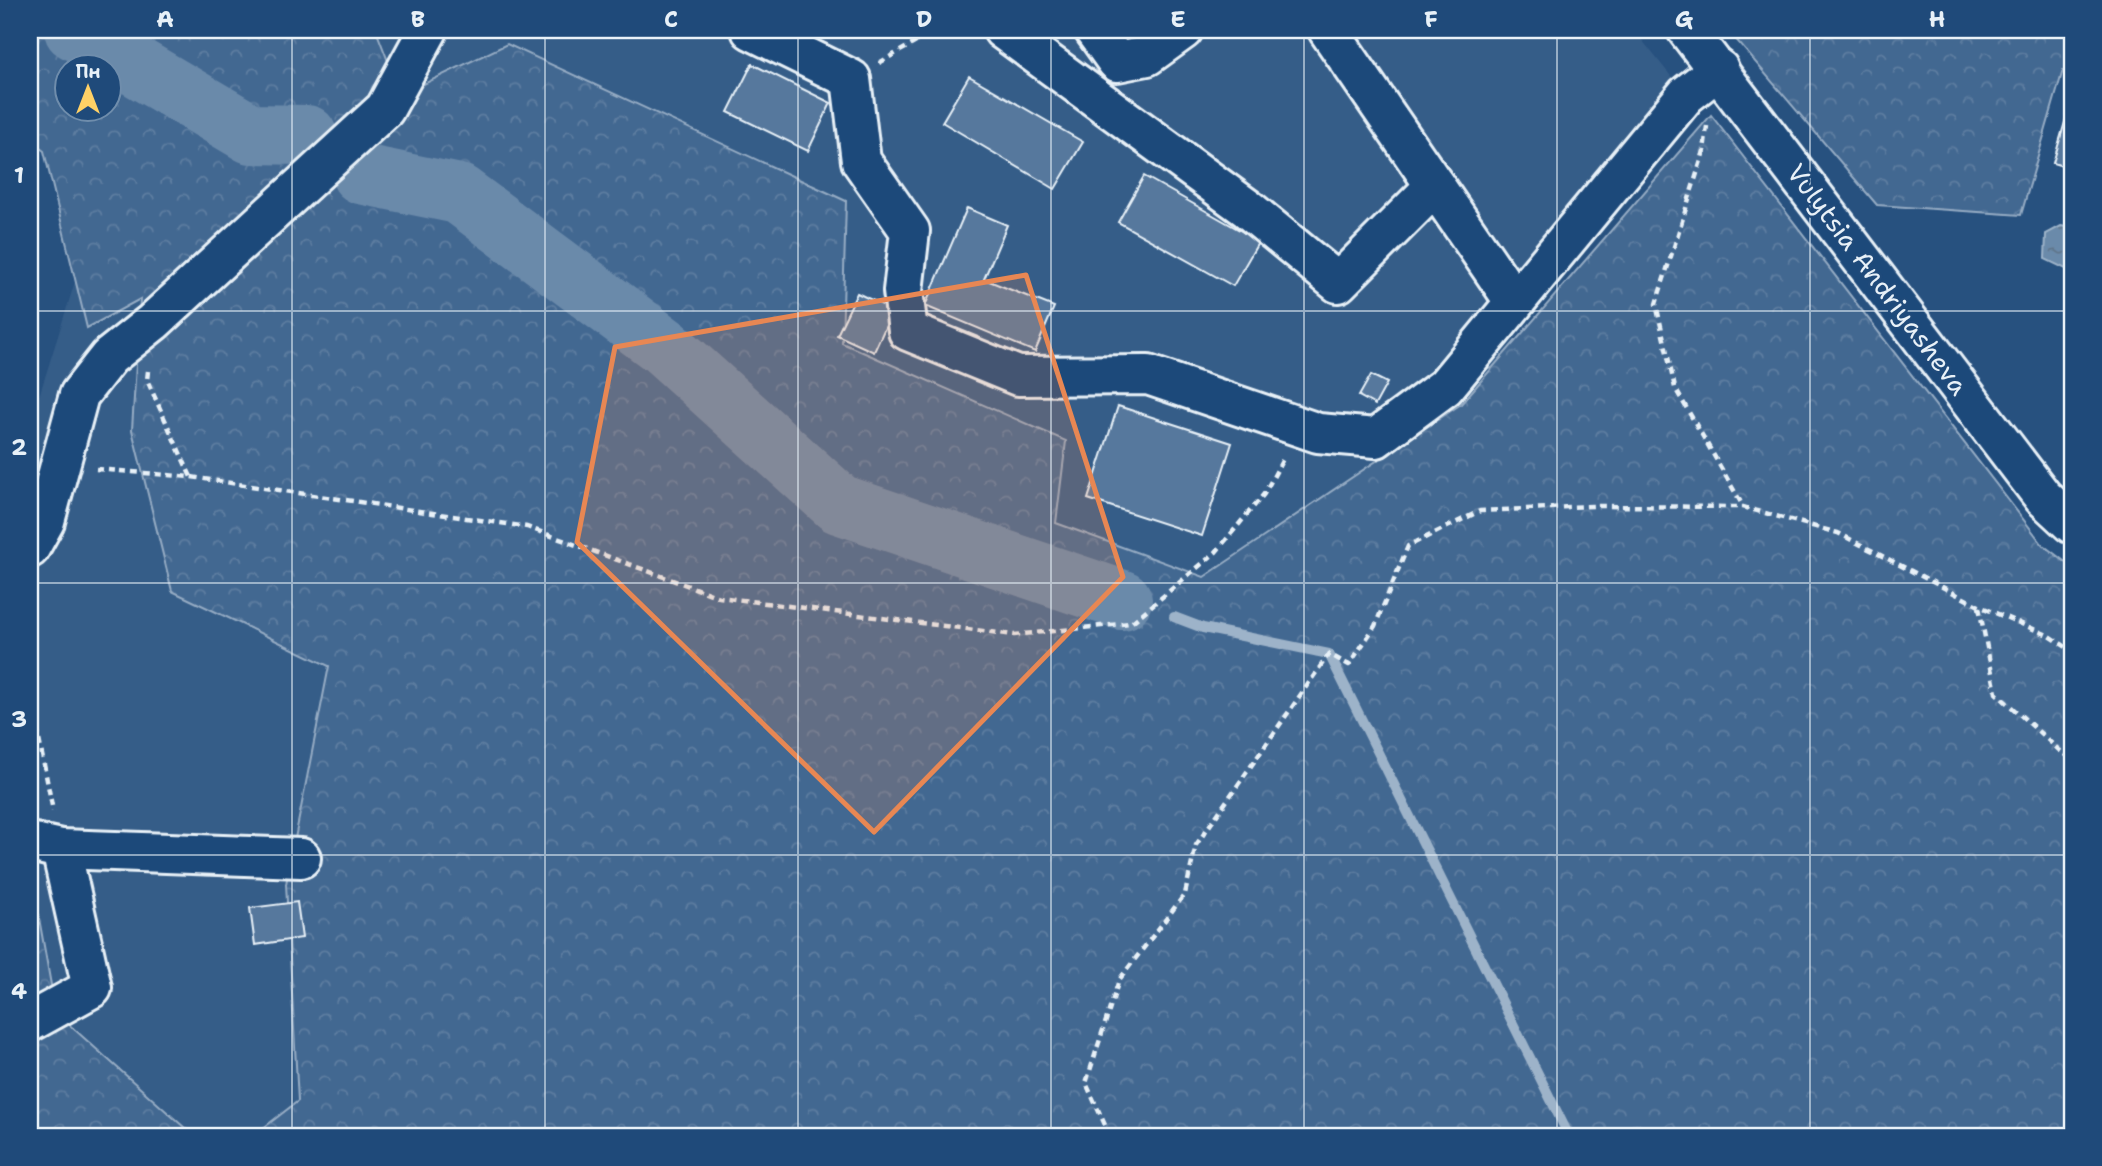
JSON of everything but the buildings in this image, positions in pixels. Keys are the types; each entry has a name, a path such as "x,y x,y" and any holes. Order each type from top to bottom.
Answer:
{"street":[{"path":"30,548 45,521 79,395 109,356 153,322 385,109 428,30"},
{"path":"751,30 851,79 861,161 910,231 904,290 908,331 1018,376 1148,374 1318,433 1376,438 1445,387 1686,95 1707,78"},
{"path":"1003,30 1248,209 1338,284 1435,186"},
{"path":"1094,30 1117,62 1147,57 1183,30"},
{"path":"1328,30 1514,301"},
{"name":"Vulytsia Andriyasheva","path":"1687,30 1707,78 2043,497 2072,524"},
{"path":"30,1022 92,988 45,846 301,858"}],"path":[{"path":"851,79 936,30"},
{"path":"1707,78 1709,107 1704,151 1656,304 1675,388 1743,507"},
{"path":"153,322 147,380 191,477"},
{"path":"60,466 191,477 527,527 719,597 1014,635 1131,623 1216,552 1264,494 1301,428"},
{"path":"1110,1136 1086,1083 1119,980 1185,894 1196,845 1329,654 1349,665 1375,626 1408,546 1480,511 1593,506 1743,507 1838,533 1979,607 2050,636 2072,651"},
{"path":"1979,607 1996,693 2059,750 2072,758"},
{"path":"30,693 45,846"}],"highlighted area":[{"path":"1026,275 1123,577 874,832 577,542 615,347"}],"shaded area":[{"path":"30,30 1634,30 1701,110 1368,489 390,1136 30,1136 30,425 116,151 54,122 122,122 122,52 52,52 52,121 30,111"}],"green space":[{"path":"30,30 376,30 401,95 507,44 846,201 842,343 1066,441 1056,523 1204,577 1461,404 1711,115 2043,545 2072,567 2072,1136 253,1136 298,1101 286,884 329,666 172,591 132,430 140,299 87,328 44,151 30,140"},
{"path":"1728,30 2072,30 2072,71 2063,70 2021,215 1877,205"},
{"path":"30,868 56,1013 194,1136 30,1136"}],"water":[{"path":"2061,226 2072,228 2072,272 2045,259 2046,234"}],"waterway":[{"path":"74,30 251,134 307,135"},
{"path":"361,174 459,194 665,347 839,504 1122,600"},
{"path":"1174,617 1203,628 1329,654 1569,1136"}]}
